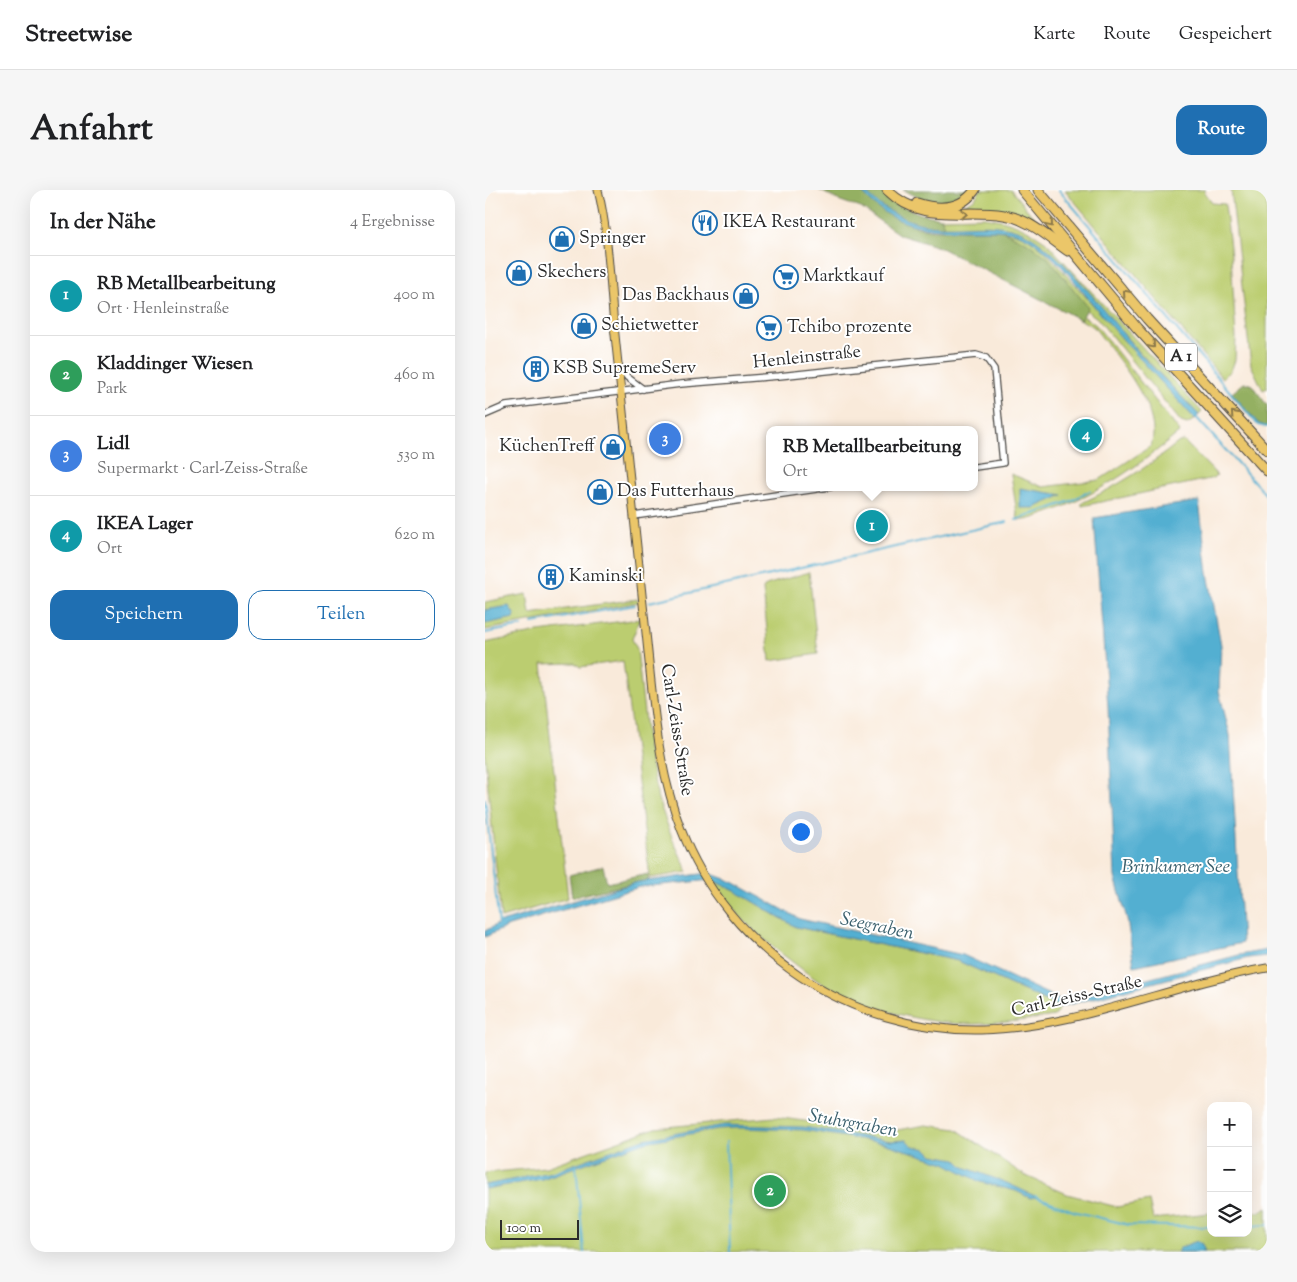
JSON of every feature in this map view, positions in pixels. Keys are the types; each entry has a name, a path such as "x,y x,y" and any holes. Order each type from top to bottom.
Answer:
{"highway":[{"path":"887,190 907,204 928,213 1005,215 1020,220 1078,258"},
{"path":"895,190 919,203 941,208 962,202 975,190"},
{"name":"A 1","path":"1021,190 1175,371 1267,471"},
{"name":"A 1","path":"1038,190 1147,319 1267,450"}],"main road":[{"name":"Carl-Zeiss-Straße","path":"599,190 663,768 676,817 701,871 745,931 771,956 797,975 851,1005 879,1016 923,1026 983,1030 1021,1027 1075,1016 1191,985 1267,968"}],"street":[{"name":"Henleinstraße","path":"485,415 506,406 643,388 976,355 987,358 994,368 1003,463 978,467"},
{"path":"618,364 627,377 643,388"},
{"path":"634,516 803,491"}],"green space":[{"path":"819,190 855,190 862,193 870,201 917,227 933,230 1001,230 1026,242 1047,257 1088,307 1081,320 939,247 900,235 861,208 838,200"},
{"path":"865,190 882,190 906,208 921,214 941,218 945,228 912,222 889,212 871,198"},
{"path":"903,190 970,190 957,202 933,204"},
{"path":"980,190 1011,190 1039,224 1007,211 953,211 975,199"},
{"path":"1065,190 1206,190 1204,192 1212,203 1225,204 1231,256 1236,338 1235,360 1231,371 1222,378"},
{"path":"1231,190 1267,190 1267,388 1263,390 1251,365"},
{"path":"984,217 1017,225 1046,242 1202,412 1199,415 1141,354 1067,269 1042,244 1011,228 945,228 941,218"},
{"path":"1001,230 1018,234 1043,249 1195,419 1187,424 1181,422 1097,318 1086,310 1026,242"},
{"path":"1083,316 1096,325 1180,432 1134,467 1101,488 1048,513 1030,519 1018,520 1011,474 1043,487 1099,480 1151,446 1153,431 1144,399 1124,367 1094,327 1081,320"},
{"path":"1244,383 1251,384 1267,405 1267,427 1258,423 1232,393"},
{"path":"1184,441 1217,475 1214,478 1082,506 1082,503 1132,476 1179,442"},
{"path":"809,572 818,654 770,661 763,589 766,585"},
{"path":"527,594 530,614 638,599 639,602 485,630 485,602"},
{"path":"640,619 632,639 637,649 648,749 658,799 673,840 688,872 650,878 623,661 580,667 575,663 542,664 568,898 501,918 485,758 485,643 538,632"},
{"path":"603,866 607,883 648,874 649,880 572,897 569,875"},
{"path":"712,880 735,891 796,927 958,961 1060,1007 1054,1016 1002,1023 971,1024 939,1022 907,1016 859,1002 820,982 772,946 735,911"},
{"path":"774,1117 886,1132 926,1125 956,1129 1024,1175 1067,1194 1117,1207 1149,1201 1153,1219 1207,1213 1207,1237 1252,1237 1252,1212 1260,1212 1267,1207 1267,1252 485,1252 485,1173 546,1167 655,1128"}],"water":[{"path":"860,190 864,190 888,210 914,222 945,226 990,225 1005,227 1020,231 1035,239 1051,252 1084,286 1141,355 1199,415 1195,419 1117,333 1062,267 1042,248 1025,236 1005,231 943,229 913,225 885,213"},
{"path":"1020,488 1063,495 1034,508 1020,508"},
{"name":"Brinkumer See","path":"1199,501 1208,573 1221,645 1219,691 1230,735 1242,943 1134,966 1127,919 1115,877 1108,707 1094,518"},
{"path":"509,606 515,615 514,618 485,624 485,610"},
{"path":"709,873 733,882 800,919 963,955 1063,1001 1239,955 1267,950 1267,956 1248,958 1060,1007 958,961 796,927 735,891 712,880 640,887 509,926 485,937 485,931 501,922 638,882"},
{"path":"724,1125 803,1127 891,1141 906,1140 913,1146 927,1149 933,1155 956,1159 964,1167 1007,1183 1037,1197 1030,1198 1016,1191 980,1182 945,1163 883,1143 803,1130 738,1128 718,1129 645,1142 542,1179 485,1189 485,1185 552,1172 644,1139"},
{"path":"1197,1241 1202,1244 1205,1252 1177,1252 1181,1247"}],"waterway":[{"path":"1059,190 1258,425 1267,427"},
{"path":"1195,416 1267,496"},
{"path":"1016,520 1071,501 1090,491"},
{"path":"649,602 1007,522"},
{"path":"533,623 635,605"},
{"path":"485,633 522,626"},
{"path":"485,799 499,925"},
{"path":"726,1142 730,1252"},
{"path":"576,1166 584,1252"},
{"name":"Stuhrgraben","path":"1035,1196 1073,1211 1129,1225 1207,1227"},
{"name":"Stuhrgraben","path":"1252,1226 1267,1225"}],"place":[{"name":"IKEA Restaurant","path":"705,223"},
{"name":"Springer","path":"562,239"},
{"name":"Skechers","path":"519,273"},
{"name":"Marktkauf","path":"786,277"},
{"name":"Das Backhaus","path":"746,296"},
{"name":"Schietwetter","path":"584,326"},
{"name":"Tchibo prozente","path":"769,328"},
{"name":"KSB SupremeServ","path":"536,369"},
{"name":"IKEA Lager","path":"1086,435"},
{"name":"Lidl","path":"665,439"},
{"name":"KüchenTreff","path":"613,447"},
{"name":"Das Futterhaus","path":"600,492"},
{"name":"RB Metallbearbeitung","path":"872,526"},
{"name":"Kaminski","path":"551,577"},
{"name":"Kladdinger Wiesen","path":"770,1191"}],"water label":[{"name":"Seegraben","path":"877,927"}]}
